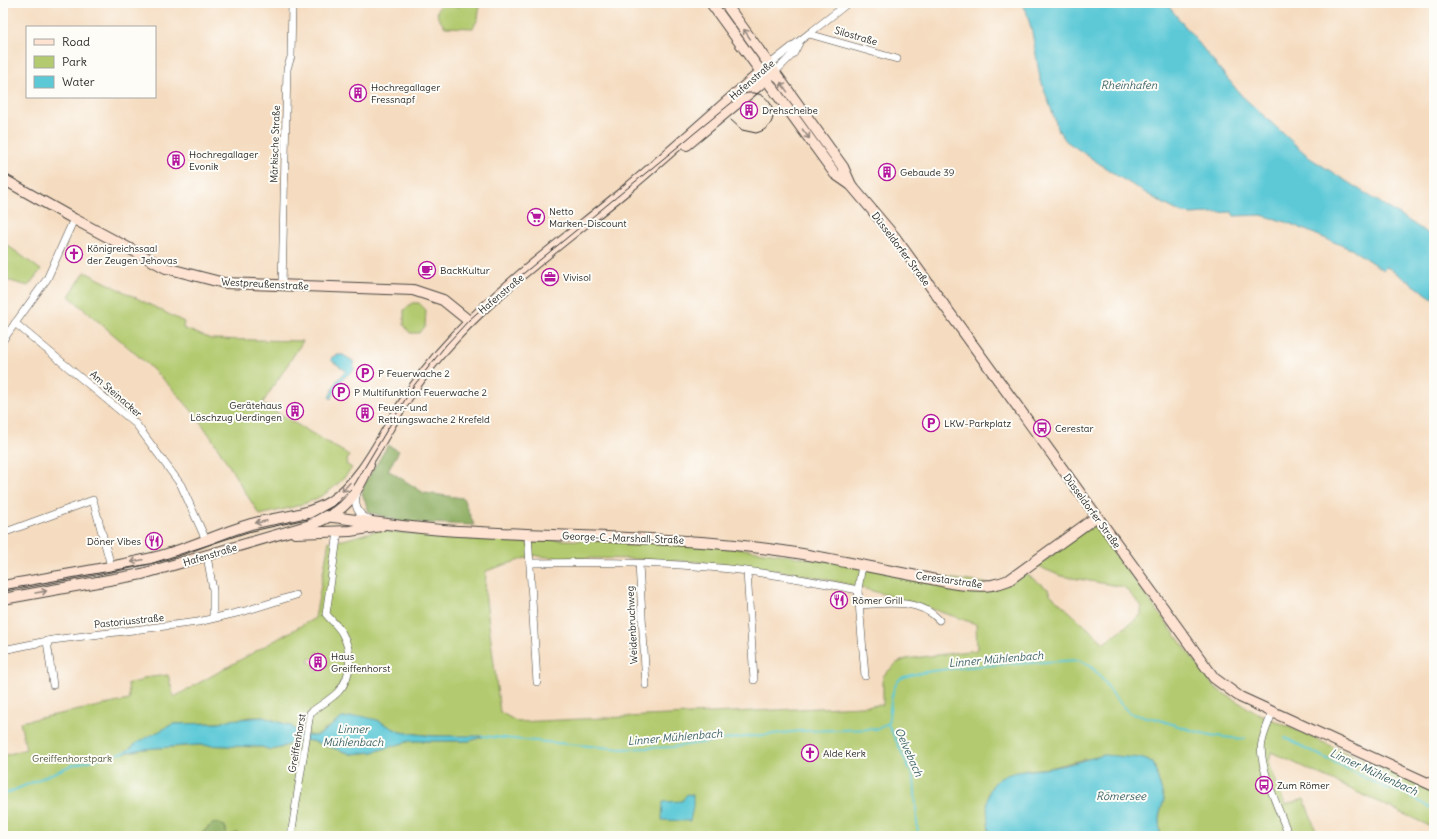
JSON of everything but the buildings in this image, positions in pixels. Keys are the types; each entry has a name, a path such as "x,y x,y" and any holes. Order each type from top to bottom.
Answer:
{"main road":[{"name":"Düsseldorfer Straße","path":"711,3 835,174 851,185 894,236 1214,678 1240,697 1272,713 1434,786"},
{"name":"Düsseldorfer Straße","path":"725,3 843,166 851,185"},
{"name":"Hafenstraße","path":"3,599 142,574 314,524 334,515 351,498 360,485 378,447 413,388 446,346 469,321 653,167 690,142 772,69"},
{"name":"Westpreußenstraße","path":"3,179 166,268 224,283 413,290 443,300 469,321"},
{"name":"Hafenstraße","path":"3,586 161,556 251,524 299,513 330,502 356,477 378,447"},
{"name":"George-C.-Marshall-Straße","path":"299,513 361,518 391,526 528,534 716,542 782,550 857,564"},
{"name":"Cerestarstraße","path":"857,564 939,581 992,585 1009,580 1096,517"},
{"path":"270,536 338,532 391,526"}],"street":[{"name":"Märkische Straße","path":"282,286 287,69 291,57 292,3"},
{"name":"Hafenstraße","path":"772,69 794,53 799,43 848,3"},
{"name":"Silostraße","path":"809,34 897,59"},
{"path":"3,340 47,279 74,219"},
{"name":"Am Steinacker","path":"15,323 136,424 181,485 206,540"},
{"path":"355,530 360,526 361,518 355,499 360,485"},
{"path":"3,533 93,500 111,566"},
{"name":"Greiffenhorst","path":"291,836 310,713 338,691 346,679 350,666 349,651 342,632 326,614 338,532"},
{"path":"528,534 537,682"},
{"path":"207,556 213,590 213,617"},
{"path":"530,563 639,564 709,567 801,579 858,590"},
{"name":"Weidenbruchweg","path":"639,564 646,685"},
{"path":"857,564 865,676"},
{"path":"747,572 754,680"},
{"name":"Pastoriusstraße","path":"3,650 48,641 180,625 245,611 296,596"},
{"path":"859,605 901,602 932,612 939,620"},
{"path":"48,641 53,685"},
{"path":"1272,713 1262,742 1261,752 1263,764 1289,836"}],"green space":[{"path":"443,3 458,7 464,3 480,3 478,19 473,28 445,27 438,18 437,10"},
{"path":"3,242 41,270 28,286 3,279"},
{"path":"85,272 184,322 183,328 211,339 303,341 262,404 349,455 346,464 352,468 342,480 322,496 300,505 260,515 210,435 191,410 163,379 69,296"},
{"path":"412,303 419,303 426,310 425,327 419,333 410,333 404,325 404,310"},
{"path":"388,445 399,451 388,470 424,493 463,498 474,525 402,522 369,512 362,493 365,483"},
{"name":"Greiffenhorstpark","path":"1093,525 1215,688 1253,711 1434,792 1434,828 1271,752 1269,763 1285,805 1304,799 1318,836 1160,836 1159,817 1164,799 1153,762 1084,759 1050,768 1027,770 1001,778 993,785 988,796 989,836 264,836 252,834 251,836 226,836 226,828 208,827 199,836 3,836 3,756 26,749 20,722 129,700 128,683 141,681 143,678 168,675 174,697 315,618 329,541 343,540 378,530 471,539 524,540 532,551 532,544 535,539 715,545 1004,586 1026,574 1048,589 1050,594 1104,643 1141,615 1141,608 1138,602 1124,587 1061,576 1037,566","holes":["535,555 551,557 696,562 761,568 826,579 891,596 976,624 977,650 906,659 897,663 883,676 883,705 518,722 500,712 485,592 486,571","317,652 321,653 323,660 327,662 327,665 319,667 318,671 314,671 315,666 308,662 309,658 314,659 317,657","250,717 263,717 291,726 301,734 314,736 320,734 328,727 377,720 400,732 433,736 483,737 469,741 410,741 373,752 351,754 312,741 299,739 280,748 271,750 262,747 198,745 143,749 125,753 173,724 220,723"]},
{"path":"217,823 225,826 227,836 199,836 212,824"},
{"path":"238,833 238,836 227,836"}],"water":[{"name":"Rheinhafen","path":"1022,3 1166,3 1241,95 1310,158 1434,237 1434,299 1389,268 1385,267 1383,270 1353,250 1286,222 1261,215 1234,216 1232,212 1190,214 1180,212 1116,175 1066,141 1059,131 1040,78 1032,32 1026,10"},
{"path":"343,355 353,361 354,370 341,380 331,399 329,397 338,379 346,371 331,360 332,357"},
{"name":"Linner Mühlenbach","path":"361,716 377,720 400,732 433,736 485,736 469,741 410,741 373,752 351,754 312,741 299,740 271,750 262,747 198,745 143,749 124,753 138,742 173,724 220,723 228,720 263,717 291,726 301,734 314,736 320,734 342,718"},
{"name":"Römersee","path":"1104,755 1140,758 1153,762 1164,799 1159,817 1160,836 989,836 987,810 988,796 993,785 998,780 1012,773 1058,767"},
{"path":"687,794 693,795 693,807 690,821 662,820 663,802 682,801"}],"waterway":[{"name":"Linner Mühlenbach","path":"482,736 622,749 673,747 801,731 878,729 888,723 892,695 896,684 899,680 909,675 954,668 1078,660 1093,669 1122,706 1132,714 1153,718 1206,734 1245,739"},
{"name":"Oelvebach","path":"888,724 914,778 918,836"},
{"name":"Linner Mühlenbach","path":"1285,738 1386,788 1402,792 1434,810"},
{"name":"Linner Mühlenbach","path":"3,795 72,765 126,752"}],"tram line":[{"path":"3,590 150,564 248,532 311,518 333,506 353,487 412,388 446,345 469,320 502,291 741,95 752,93 760,95 772,106 773,114 771,122 766,129 756,133 742,130 731,120"}],"place":[{"name":"Hochregallager Fressnapf","path":"358,93"},
{"name":"Drehscheibe","path":"749,110"},
{"name":"Hochregallager Evonik","path":"176,160"},
{"name":"Gebaude 39","path":"887,172"},
{"name":"Netto Marken-Discount","path":"536,217"},
{"name":"Königreichssaal der Zeugen Jehovas","path":"74,254"},
{"name":"BackKultur","path":"427,270"},
{"name":"Vivisol","path":"550,277"},
{"name":"P Feuerwache 2","path":"365,373"},
{"name":"P Multifunktion Feuerwache 2","path":"341,392"},
{"name":"Gerätehaus Löschzug Uerdingen","path":"295,411"},
{"name":"Feuer- und Rettungswache 2 Krefeld","path":"365,413"},
{"name":"LKW-Parkplatz","path":"931,423"},
{"name":"Cerestar","path":"1042,428"},
{"name":"Döner Vibes","path":"154,541"},
{"name":"Römer Grill","path":"839,600"},
{"name":"Haus Greiffenhorst","path":"318,662"},
{"name":"Alde Kerk","path":"810,753"},
{"name":"Zum Römer","path":"1264,785"}]}
